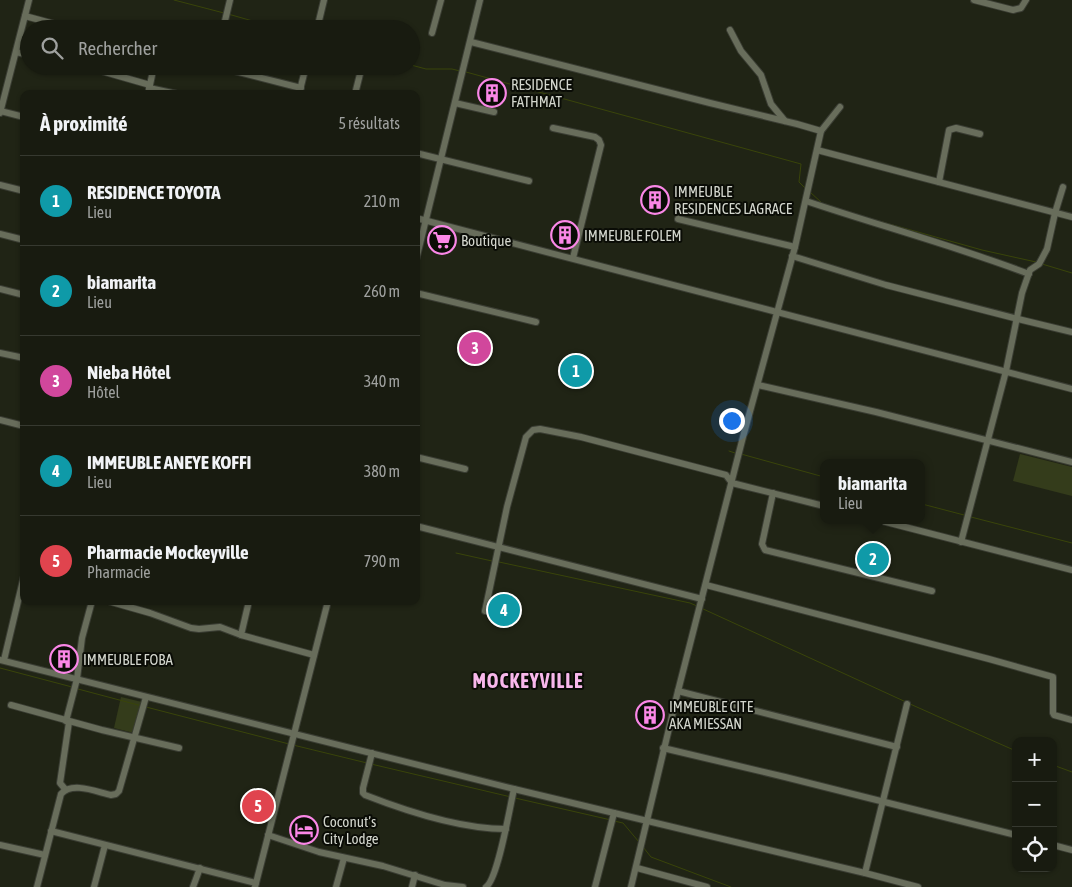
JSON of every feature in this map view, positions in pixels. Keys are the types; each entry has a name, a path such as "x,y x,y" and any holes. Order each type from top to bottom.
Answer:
{"street":[{"path":"24,20 29,0"},
{"path":"225,20 230,0"},
{"path":"318,20 324,0"},
{"path":"432,33 441,0"},
{"path":"420,244 480,0"},
{"path":"974,0 1012,10 1021,8 1026,0"},
{"path":"25,16 40,20"},
{"path":"730,30 741,51 761,75 771,104 785,121"},
{"path":"20,36 0,112 20,116"},
{"path":"471,42 820,131"},
{"path":"16,52 20,53"},
{"path":"109,75 149,89 152,75"},
{"path":"246,75 297,90"},
{"path":"300,90 304,75"},
{"path":"356,90 360,75"},
{"path":"456,103 494,112"},
{"path":"631,887 637,868 663,748 795,247 820,131 840,106"},
{"path":"553,128 595,137 601,145 573,258"},
{"path":"939,182 949,130 956,128 980,134"},
{"path":"817,150 1072,217"},
{"path":"420,155 529,181"},
{"path":"0,185 20,190"},
{"path":"961,542 1006,371 1018,320 1022,293 1028,274 1039,264 1047,249 1063,187"},
{"path":"806,201 989,259 1028,274"},
{"path":"420,219 1072,389"},
{"path":"678,219 795,247"},
{"path":"0,234 20,239"},
{"path":"792,256 886,285 1018,320 1072,332"},
{"path":"0,289 20,294"},
{"path":"420,293 536,322"},
{"path":"0,352 20,357"},
{"path":"758,385 876,412 1072,462"},
{"path":"0,420 20,425"},
{"path":"485,611 507,507 526,437 534,430 540,429 581,437 726,475 732,483 820,505"},
{"path":"420,458 464,469"},
{"path":"773,494 762,544 765,550 932,591"},
{"path":"893,524 1072,570"},
{"path":"420,527 702,599"},
{"path":"706,585 989,659 1053,678 1053,713 1054,715 1072,720"},
{"path":"20,591 2,660 514,789 865,872 918,887"},
{"path":"66,789 60,783 68,721 82,638 91,605"},
{"path":"122,605 191,628 220,627 241,635 314,655"},
{"path":"241,635 248,605"},
{"path":"51,831 200,868 255,885 327,605"},
{"path":"678,691 897,747"},
{"path":"37,887 61,794 66,789 72,787 111,795 119,791 146,697"},
{"path":"865,872 907,704"},
{"path":"11,705 179,748"},
{"path":"663,748 1012,834"},
{"path":"372,753 363,788 365,795 422,815 494,829 506,829"},
{"path":"486,887 492,880 506,829 514,789"},
{"path":"595,887 614,813"},
{"path":"268,835 319,852 415,875 431,881 463,887"},
{"path":"0,845 45,855"},
{"path":"94,887 105,845"},
{"path":"1057,846 1072,850"},
{"path":"336,887 344,858"},
{"path":"193,887 200,868"},
{"path":"637,868 707,887"},
{"path":"412,887 415,875"}],"green space":[{"path":"1020,454 1072,467 1072,496 1013,481"},
{"path":"121,697 142,702 134,733 114,728"}],"waterway":[{"path":"174,0 224,13"},
{"path":"228,14 249,20"},
{"path":"420,67 460,71"},
{"path":"466,72 801,164 799,182 805,188"},
{"path":"810,192 822,203"},
{"path":"868,218 982,250 1036,262"},
{"path":"1042,264 1072,273"},
{"path":"729,451 735,453"},
{"path":"741,454 820,476"},
{"path":"925,505 964,515"},
{"path":"971,517 1072,543"},
{"path":"456,553 492,561"},
{"path":"499,562 697,606"},
{"path":"701,608 906,702"},
{"path":"0,668 72,687"},
{"path":"78,689 142,706"},
{"path":"910,704 1012,749"},
{"path":"146,707 289,744"},
{"path":"293,745 367,763"},
{"path":"371,764 511,797"},
{"path":"1057,766 1072,772"},
{"path":"515,798 611,820"},
{"path":"614,821 623,823 639,842"},
{"path":"643,847 651,857 731,887"}],"place":[{"name":"RESIDENCE FATHMAT","path":"492,93"},
{"name":"IMMEUBLE RESIDENCES LAGRACE","path":"655,200"},
{"name":"IMMEUBLE FOLEM","path":"565,235"},
{"name":"Boutique","path":"442,240"},
{"name":"Nieba Hôtel","path":"475,348"},
{"name":"RESIDENCE TOYOTA","path":"576,371"},
{"name":"biamarita","path":"873,559"},
{"name":"IMMEUBLE ANEYE KOFFI","path":"504,610"},
{"name":"IMMEUBLE FOBA","path":"64,659"},
{"name":"IMMEUBLE CITE AKA MIESSAN","path":"650,715"},
{"name":"Pharmacie Mockeyville","path":"258,806"},
{"name":"Coconut’s City Lodge","path":"304,830"}],"district":[{"name":"MOCKEYVILLE","path":"528,680"}]}
